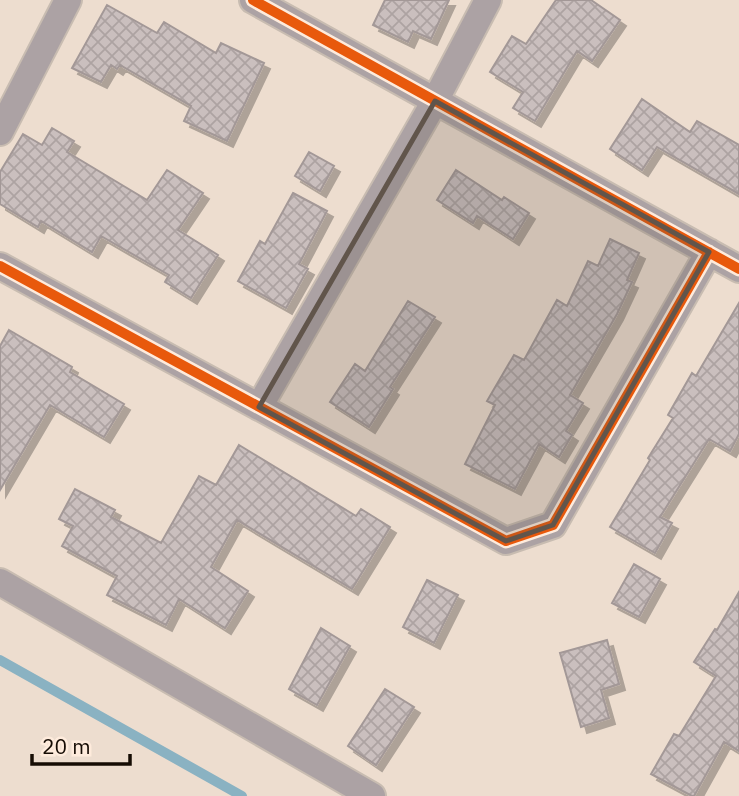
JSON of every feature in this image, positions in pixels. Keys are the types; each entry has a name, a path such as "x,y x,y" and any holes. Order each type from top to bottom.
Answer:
{"street":[{"path":"0,131 68,0"},
{"path":"253,0 739,269"},
{"path":"259,407 435,101 488,0"},
{"path":"0,266 506,541 553,525 709,252"},
{"path":"0,582 372,796"}],"highlighted area":[{"path":"435,101 709,252 553,525 506,541 259,407"}],"building":[{"path":"385,0 449,0 431,39 413,31 408,42 373,25"},
{"path":"556,0 591,0 620,20 592,61 577,51 535,121 513,108 523,92 490,72 512,36 526,44"},
{"path":"107,5 157,33 164,22 216,53 221,43 264,63 227,141 184,121 191,106 120,65 117,69 111,65 101,82 72,68"},
{"path":"642,99 690,132 697,121 739,145 739,194 657,147 642,170 610,149"},
{"path":"52,128 74,141 67,152 147,200 167,170 203,193 178,230 218,255 191,298 165,282 169,275 101,236 92,252 41,221 38,227 0,204 0,172 23,134 42,145"},
{"path":"309,152 334,166 320,191 295,176"},
{"path":"456,170 502,200 504,197 529,213 513,239 477,216 473,223 437,200"},
{"path":"293,193 327,211 299,264 308,269 286,308 238,281 260,241 265,244"},
{"path":"610,239 639,253 627,280 632,282 617,314 570,395 583,403 566,431 572,435 559,457 539,444 515,489 465,464 495,405 487,401 514,355 524,360 557,300 567,306 588,261 598,266"},
{"path":"408,301 435,317 390,387 393,389 369,427 330,402 355,364 365,371"},
{"path":"739,303 739,434 730,451 709,439 660,517 672,523 655,553 610,527 673,418 668,415 692,373 696,376"},
{"path":"9,330 72,367 70,372 124,404 104,437 50,405 0,490 0,346"},
{"path":"239,445 356,516 361,509 390,527 352,589 237,520 211,567 248,591 225,628 179,599 166,625 107,595 117,576 62,546 73,526 59,519 75,489 115,510 111,517 161,543 199,476 216,485"},
{"path":"634,564 660,579 639,617 612,603"},
{"path":"427,580 458,595 434,643 403,627"},
{"path":"739,592 739,751 724,742 692,796 651,774 674,734 679,736 716,676 694,662"},
{"path":"321,628 350,646 317,705 289,689"},
{"path":"607,640 619,684 601,690 609,718 581,727 560,653"},
{"path":"385,689 414,707 376,765 348,746"}],"waterway":[{"path":"0,660 242,796"}],"cycle path":[{"path":"253,0 739,269"},
{"path":"0,266 506,541 553,525 709,252"}]}
